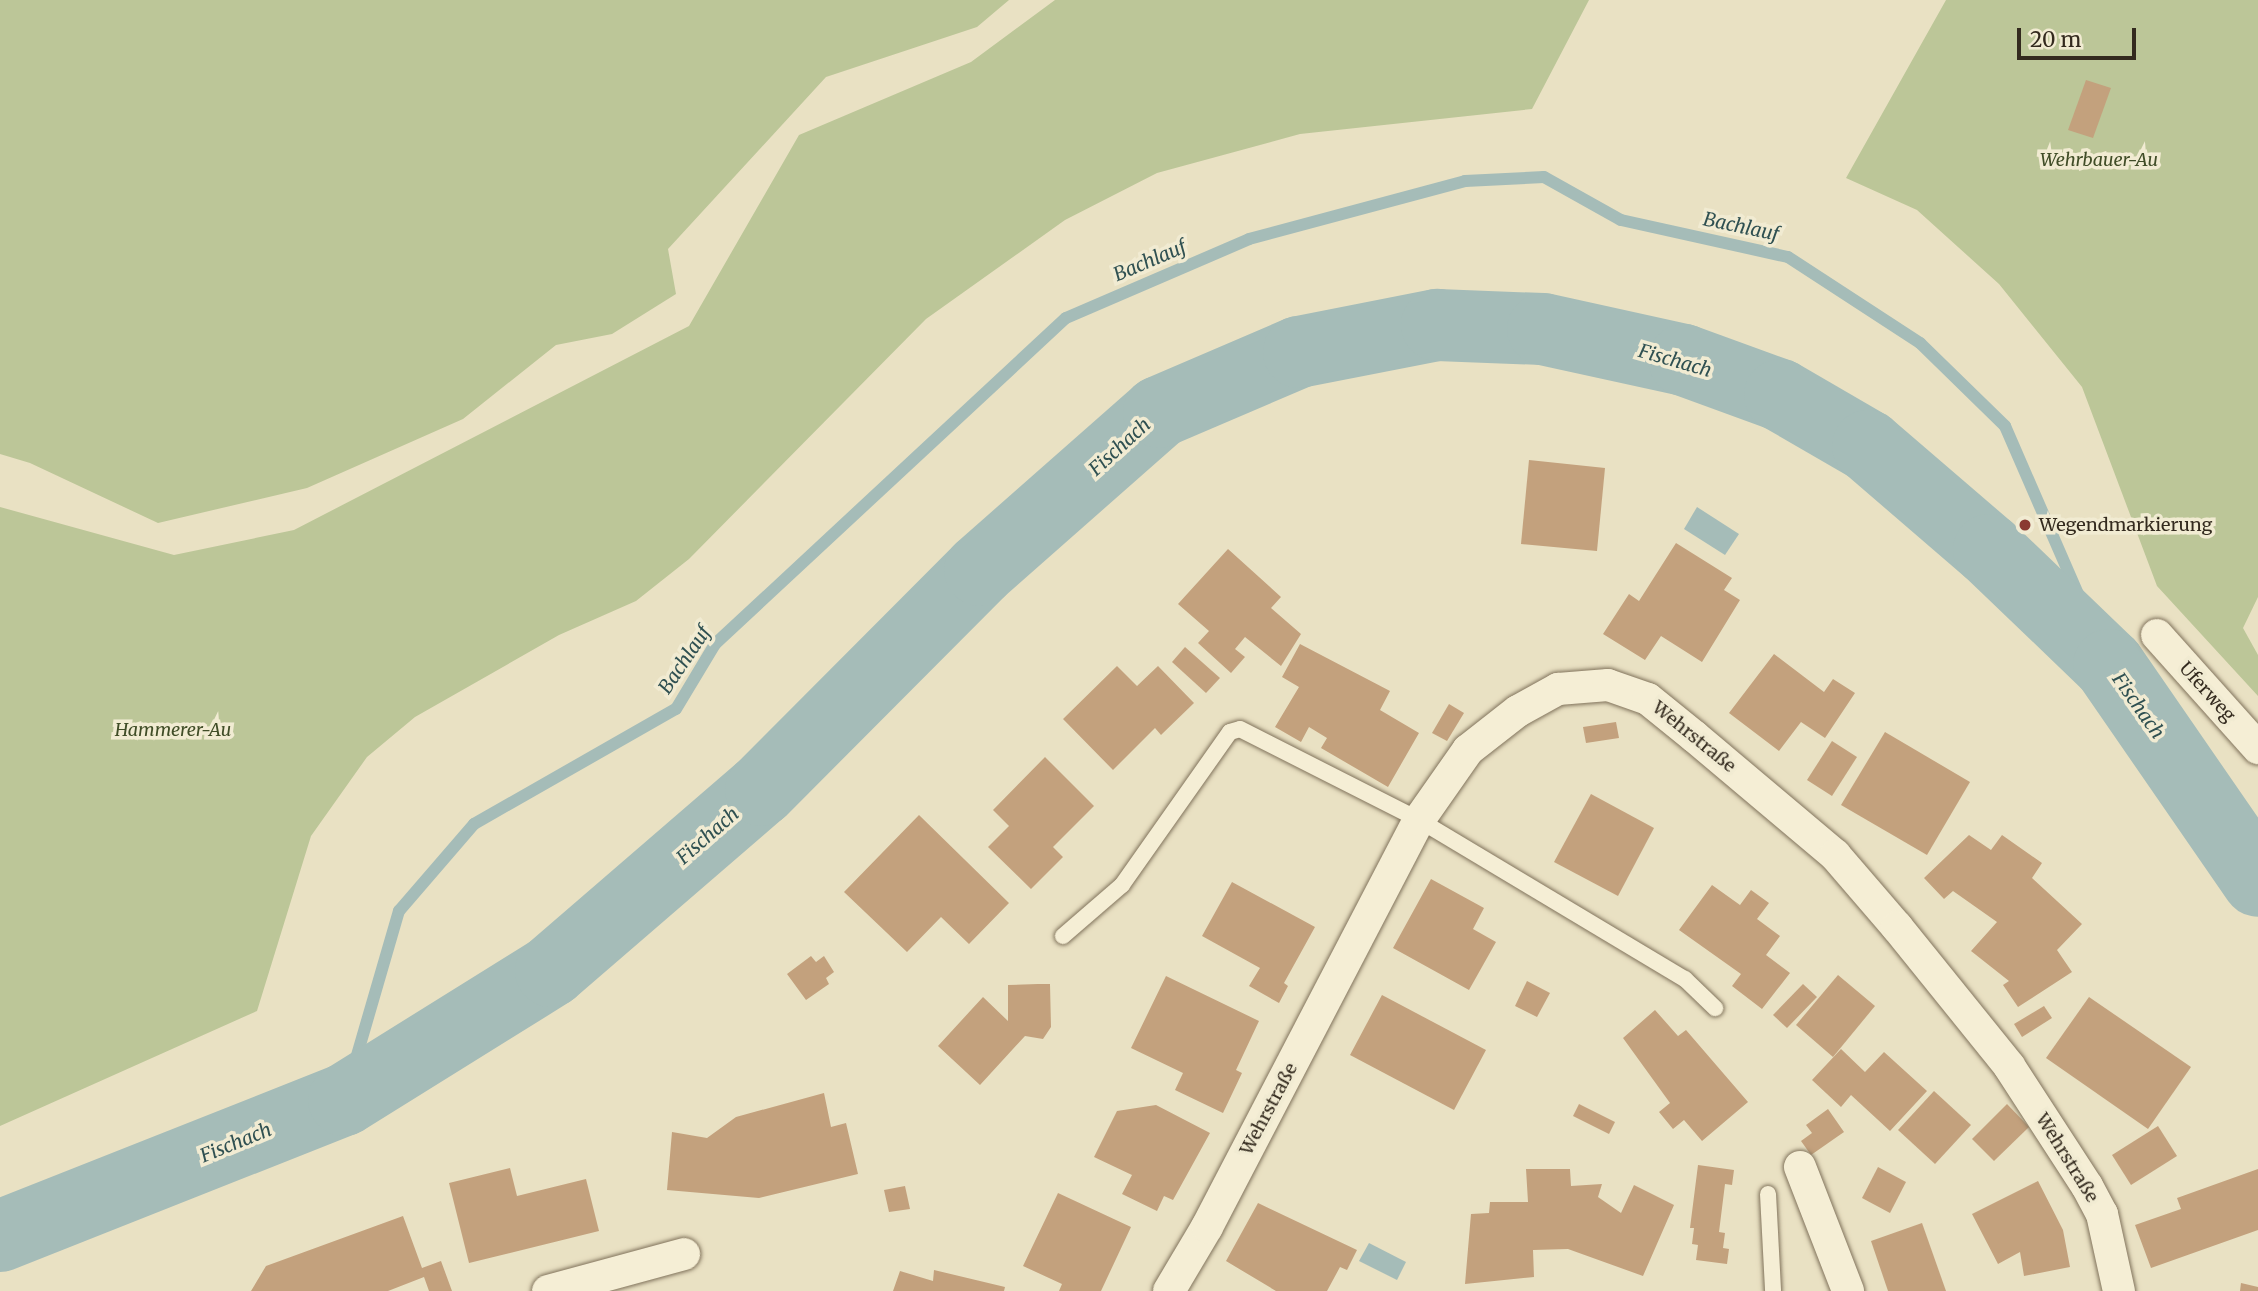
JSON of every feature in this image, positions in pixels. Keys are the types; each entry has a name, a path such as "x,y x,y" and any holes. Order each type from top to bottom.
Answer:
{"street":[{"name":"Uferweg","path":"2157,635 2258,748"},
{"name":"Wehrstraße","path":"1169,1291 1207,1227 1419,820 1468,750 1518,711 1558,689 1608,685 1647,699 1835,855 1992,1044 2102,1214 2119,1291"},
{"path":"1800,1167 1848,1291"},
{"path":"548,1291 684,1254"}],"lane":[{"path":"1063,936 1122,885 1230,732 1240,729 1264,738 1419,820 1685,979 1715,1008"},
{"path":"1769,1194 1773,1291"}],"green space":[{"path":"0,0 1009,0 977,27 826,77 668,249 676,294 612,334 556,345 463,419 307,488 158,523 30,463 0,454"},
{"name":"Hammerer-Au","path":"1055,0 1589,0 1532,109 1300,134 1157,173 1065,220 926,319 689,559 636,601 559,635 415,717 367,757 311,836 257,1011 0,1126 0,507 174,555 294,530 689,326 799,135 971,62"},
{"name":"Wehrbauer-Au","path":"1946,0 2258,0 2258,597 2243,628 2258,655 2258,696 2157,586 2082,387 1999,284 1917,210 1846,178"}],"water":[{"path":"1697,507 1739,534 1725,555 1684,529"},
{"path":"1369,1243 1406,1262 1397,1280 1359,1261"}],"building":[{"path":"2086,80 2111,88 2093,138 2068,130"},
{"path":"1529,460 1605,468 1597,551 1521,544"},
{"path":"1676,543 1732,578 1724,590 1740,600 1702,662 1661,636 1645,660 1603,634 1629,594 1639,601"},
{"path":"1228,549 1281,597 1271,608 1301,634 1281,666 1245,637 1235,649 1245,657 1231,673 1198,643 1209,631 1178,604"},
{"path":"1300,644 1390,691 1380,710 1419,733 1388,787 1321,748 1327,738 1309,727 1301,742 1275,727 1299,687 1282,677"},
{"path":"1185,647 1220,678 1206,693 1172,662"},
{"path":"1774,654 1824,692 1833,679 1855,693 1825,738 1801,722 1779,751 1729,713"},
{"path":"1117,666 1137,686 1158,666 1194,703 1161,735 1155,728 1113,770 1063,719"},
{"path":"1449,704 1464,713 1447,741 1432,733"},
{"path":"1616,722 1619,738 1586,743 1583,727"},
{"path":"1885,732 1970,782 1927,855 1841,805"},
{"path":"1832,741 1857,757 1832,796 1807,780"},
{"path":"1045,757 1094,806 1053,847 1063,857 1031,889 988,847 1009,826 993,810"},
{"path":"1591,794 1654,828 1618,896 1554,862"},
{"path":"919,815 1009,903 969,944 941,917 907,952 844,892"},
{"path":"1969,835 1991,850 2002,835 2042,863 2032,878 2082,924 2057,950 2072,972 2018,1007 2003,985 2009,981 1971,951 1997,922 1953,891 1944,899 1924,878"},
{"path":"1431,879 1484,908 1473,929 1496,942 1469,990 1393,948"},
{"path":"1232,882 1315,927 1284,983 1288,986 1279,1003 1249,986 1260,968 1202,936"},
{"path":"1712,885 1740,905 1751,890 1769,903 1757,919 1780,936 1766,955 1790,973 1762,1009 1732,986 1741,974 1679,930"},
{"path":"811,956 816,962 824,956 834,972 826,978 829,984 806,1000 787,974"},
{"path":"1838,975 1875,1006 1833,1057 1796,1025"},
{"path":"1166,976 1259,1021 1236,1070 1242,1073 1223,1113 1175,1090 1183,1073 1131,1048"},
{"path":"1527,981 1550,993 1537,1017 1515,1006"},
{"path":"1050,984 1051,1027 1043,1039 1025,1036 980,1085 938,1046 983,997 1008,1021 1008,985"},
{"path":"1803,984 1817,997 1787,1028 1773,1015"},
{"path":"1382,995 1486,1050 1454,1110 1350,1055"},
{"path":"2089,997 2191,1067 2148,1129 2046,1058"},
{"path":"2044,1006 2052,1018 2022,1037 2014,1024"},
{"path":"1655,1010 1678,1036 1686,1030 1748,1102 1702,1141 1684,1120 1673,1129 1659,1112 1670,1103 1623,1038"},
{"path":"1841,1049 1865,1072 1884,1052 1927,1091 1890,1131 1851,1095 1841,1107 1812,1080"},
{"path":"1934,1091 1971,1125 1935,1164 1898,1130"},
{"path":"824,1093 831,1127 846,1123 858,1174 759,1198 667,1190 672,1132 707,1138 736,1117"},
{"path":"1579,1104 1615,1122 1609,1134 1573,1116"},
{"path":"2007,1104 2029,1127 1994,1161 1972,1139"},
{"path":"1156,1105 1210,1133 1173,1200 1164,1196 1157,1211 1122,1194 1132,1175 1094,1157 1117,1111"},
{"path":"1828,1109 1844,1132 1811,1155 1801,1141 1812,1133 1806,1125"},
{"path":"2158,1126 2177,1156 2131,1185 2112,1155"},
{"path":"1698,1165 1734,1170 1732,1185 1725,1184 1719,1232 1725,1233 1723,1248 1729,1249 1727,1264 1696,1260 1698,1245 1692,1244 1694,1228 1690,1228"},
{"path":"1878,1167 1906,1182 1890,1213 1862,1198"},
{"path":"510,1168 517,1196 586,1179 599,1231 469,1263 449,1183"},
{"path":"1526,1169 1570,1169 1571,1186 1602,1184 1598,1197 1621,1213 1634,1185 1674,1205 1643,1276 1568,1249 1533,1250 1534,1277 1465,1284 1471,1214 1489,1213 1490,1202 1528,1202"},
{"path":"2258,1169 2258,1230 2151,1268 2135,1225 2181,1209 2177,1198"},
{"path":"2038,1181 2063,1230 2070,1267 2024,1276 2020,1252 1998,1264 1972,1214"},
{"path":"905,1186 910,1209 889,1212 884,1190"},
{"path":"1058,1193 1131,1227 1101,1291 1059,1291 1062,1284 1023,1266"},
{"path":"1258,1203 1357,1250 1347,1270 1340,1267 1327,1291 1276,1291 1226,1261"},
{"path":"403,1216 422,1268 441,1261 452,1291 429,1291 424,1277 388,1291 251,1291 266,1266"},
{"path":"1922,1223 1946,1291 1888,1291 1871,1241"},
{"path":"934,1270 1005,1287 1004,1291 893,1291 900,1271 933,1281"},
{"path":"2241,1283 2258,1287 2258,1291 2240,1291"}],"waterway":[{"name":"Bachlauf","path":"344,1100 399,911 474,824 676,709 715,644 1066,318 1249,239 1465,181 1544,177 1621,220 1788,257 1920,343 2005,426 2109,665"},
{"name":"Fischach","path":"0,1236 344,1100 551,971 761,790 980,570 1159,412 1299,352 1437,325 1543,329 1684,360 1780,395 1868,446 1989,550 2109,665 2258,881"}],"place":[{"name":"Wegendmarkierung","path":"2025,525"}]}
